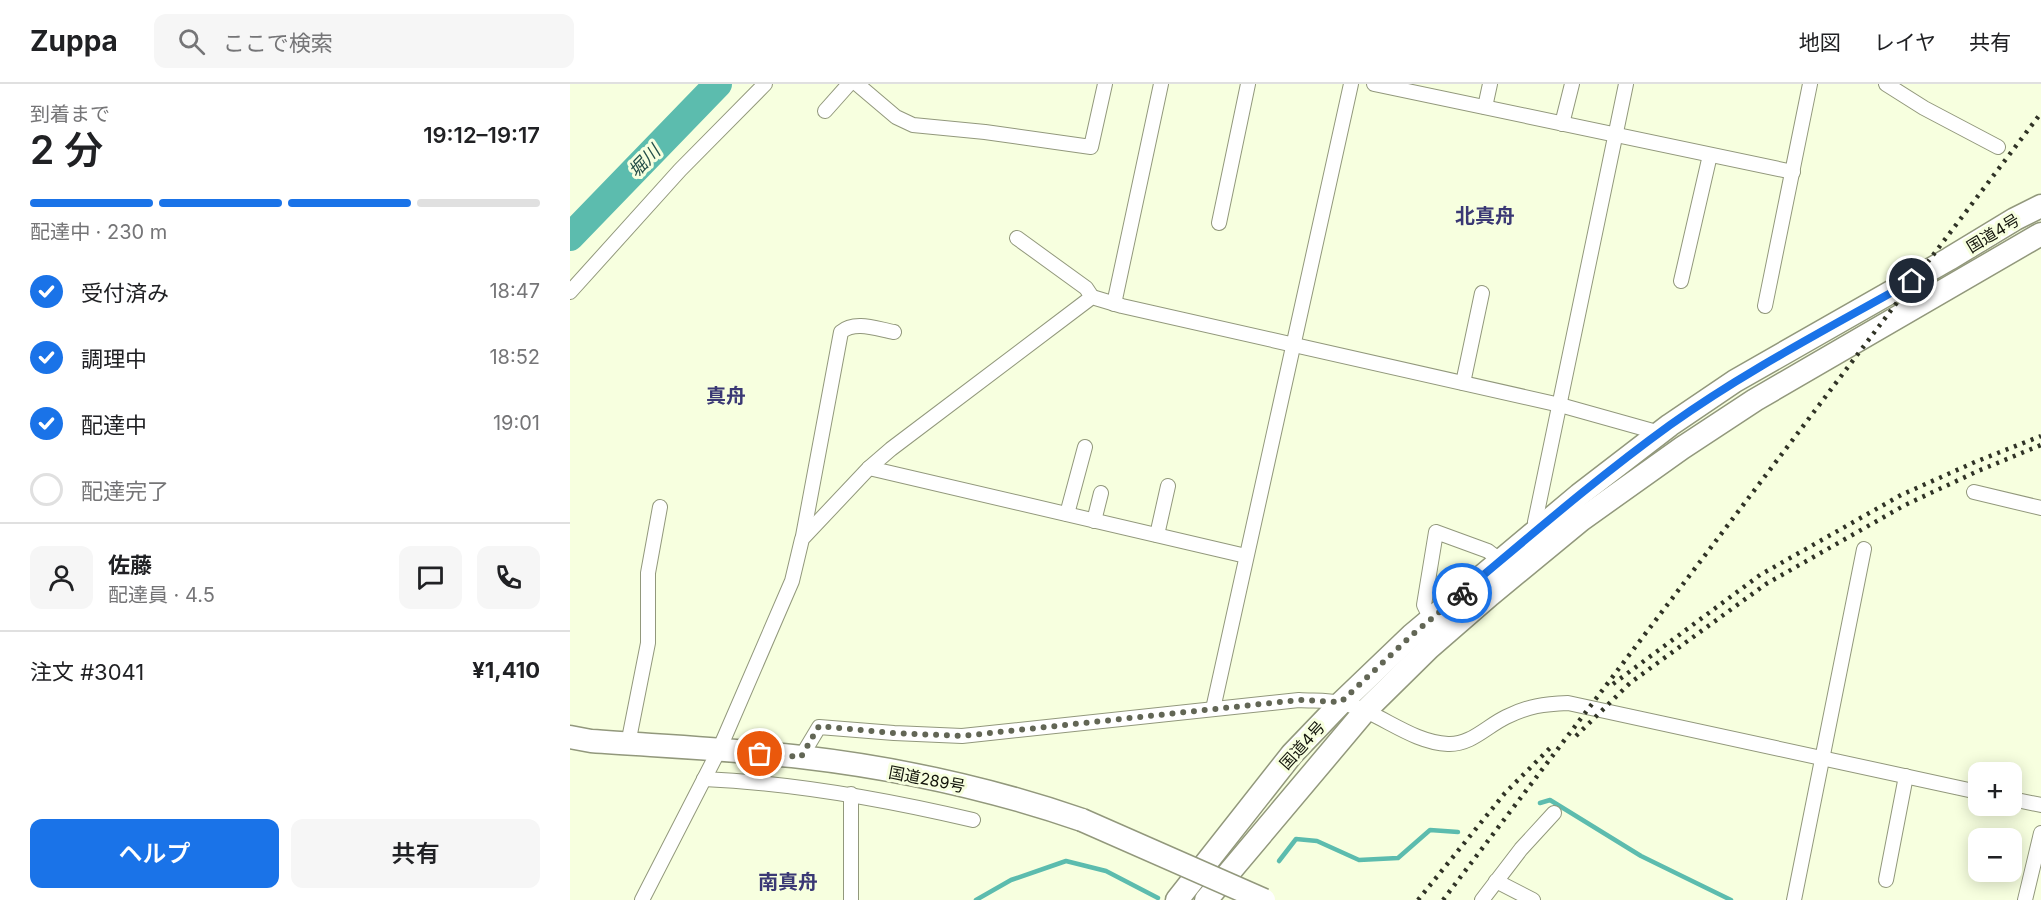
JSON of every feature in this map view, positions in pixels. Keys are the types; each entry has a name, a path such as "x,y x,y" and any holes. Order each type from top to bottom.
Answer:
{"highway":[{"name":"国道4号","path":"1176,900 1292,754 1341,702 1431,619 1579,495 1660,433 1735,381 2041,206"},
{"name":"国道4号","path":"1206,900 1365,711 1429,648 1581,520 1682,448 1774,388 2041,234"},
{"name":"国道289号","path":"570,736 591,741 801,757 940,780 1033,803 1082,820 1264,900"}],"street":[{"path":"570,292 680,171 765,84"},
{"path":"825,111 849,84"},
{"path":"858,84 896,117 913,125 985,132 1091,147 1105,84"},
{"path":"1114,304 1161,84"},
{"path":"1219,223 1248,84"},
{"path":"1213,709 1351,84"},
{"path":"1374,84 1792,172"},
{"path":"1485,107 1490,84"},
{"path":"1562,124 1572,84"},
{"path":"1539,529 1535,522 1626,84"},
{"path":"1765,306 1810,84"},
{"path":"1886,84 1924,108 1998,147"},
{"path":"1681,281 1710,155"},
{"path":"1017,238 1086,288 1092,297 1114,304 1560,405 1660,433"},
{"path":"1463,383 1482,293"},
{"path":"802,539 869,468 1092,297"},
{"path":"642,900 718,750 792,581 841,332 847,327 856,326 894,332"},
{"path":"1066,514 1085,447"},
{"path":"869,468 1246,556"},
{"path":"1157,535 1168,486"},
{"path":"1974,492 2041,508"},
{"path":"1094,521 1101,493"},
{"path":"628,744 648,643 648,573 660,507"},
{"path":"1431,619 1424,605 1436,532 1488,551 1501,561"},
{"path":"1794,900 1864,549"},
{"path":"801,757 819,726 962,736 1299,700 1341,702 1412,734 1450,744 1469,740 1504,717 1534,705 1568,702 1968,790"},
{"path":"1886,880 1906,776"},
{"path":"704,779 803,786 973,820"},
{"path":"851,794 851,900"},
{"path":"2022,801 2041,805"},
{"path":"1482,900 1554,813"},
{"path":"2025,900 2041,833"},
{"path":"1496,881 1533,900"}],"waterway":[{"name":"堀川","path":"570,237 718,84"},
{"path":"1540,803 1550,800 1641,856 1731,900"},
{"path":"1279,861 1296,839 1317,841 1359,860 1398,858 1430,830 1458,832"},
{"path":"976,900 1011,880 1066,861 1106,871 1158,898"}],"railway":[{"path":"1443,900 2041,113"},
{"path":"1613,684 1760,575 1901,495 2041,436"},
{"path":"1576,736 1630,683 1766,584 1905,505 2041,445"},
{"path":"1418,900 1505,793 1550,748"}],"way so far":[{"path":"760,754 801,757 819,726 962,736 1299,700 1341,702 1412,635 1462,593"}],"district":[{"name":"北真舟","path":"1485,216"},
{"name":"真舟","path":"726,396"},
{"name":"南真舟","path":"788,882"}],"route":[{"path":"1462,593 1579,495 1670,425 1735,381 1912,281"}]}
